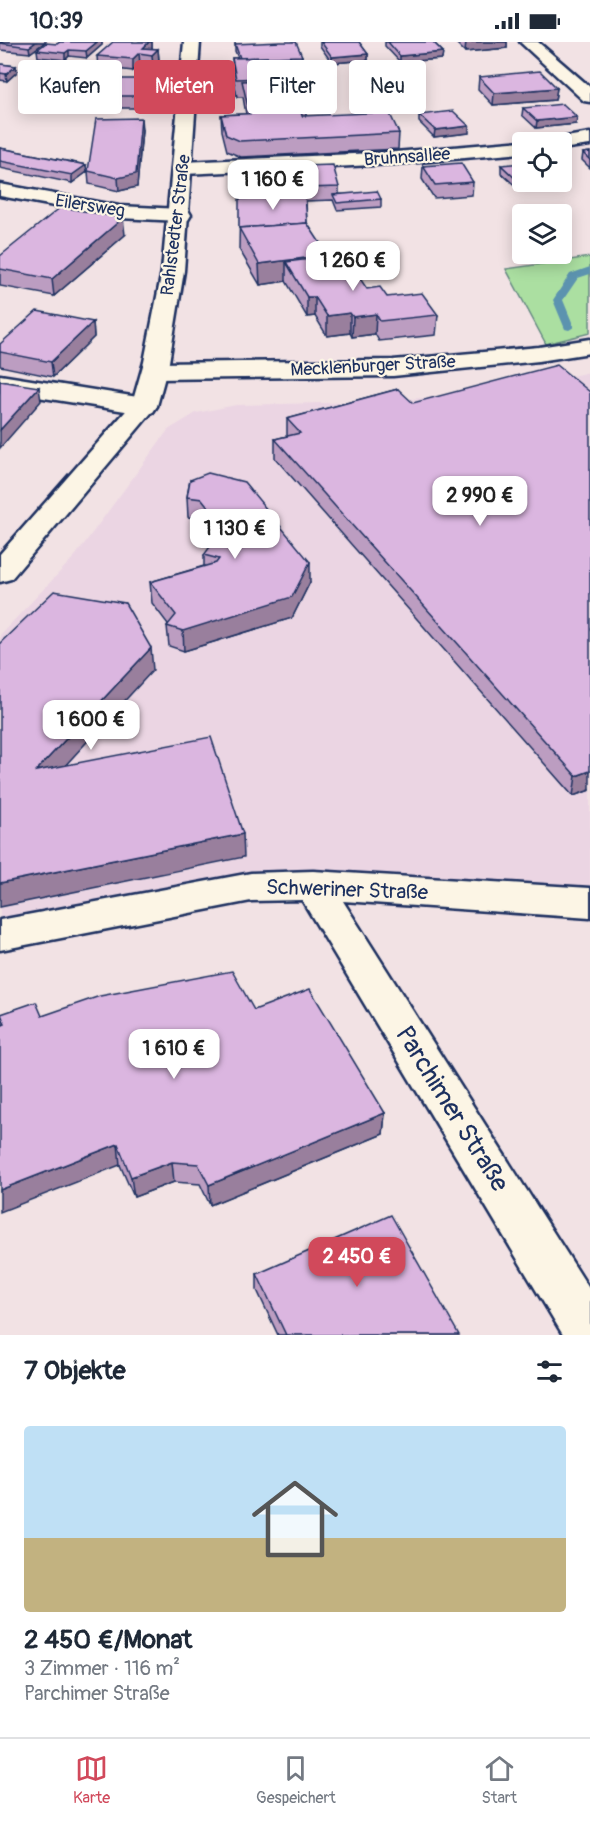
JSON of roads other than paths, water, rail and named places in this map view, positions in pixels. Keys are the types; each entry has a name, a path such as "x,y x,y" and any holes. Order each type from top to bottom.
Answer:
{"street":[{"name":"Rahlstedter Straße","path":"0,573 144,406 156,371 180,215 192,42"},
{"path":"528,42 590,97"},
{"path":"572,141 590,139"},
{"name":"Bruhnsallee","path":"184,168 338,162 512,148"},
{"name":"Eilersweg","path":"0,190 119,212 180,215"},
{"name":"Mecklenburger Straße","path":"156,371 393,368 502,358 590,346"},
{"path":"502,358 566,375"},
{"path":"0,383 144,406"},
{"name":"Schweriner Straße","path":"0,935 251,887 313,885 590,903"},
{"name":"Parchimer Straße","path":"313,885 590,1334"}],"waterway":[{"path":"569,327 558,300 574,276 590,270"}]}
